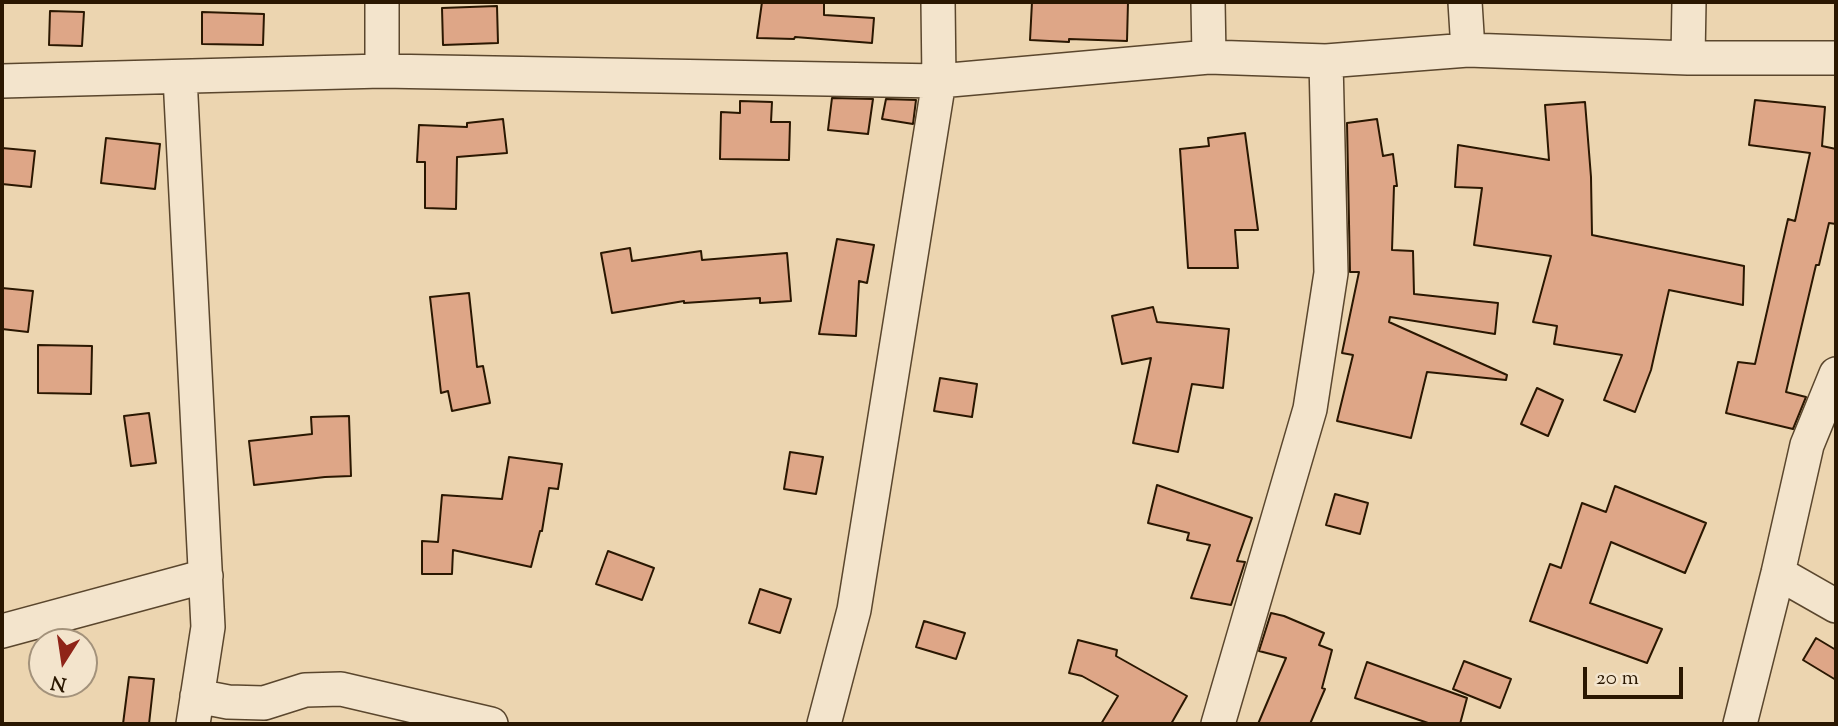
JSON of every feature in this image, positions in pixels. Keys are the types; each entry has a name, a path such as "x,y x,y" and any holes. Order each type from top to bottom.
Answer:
{"street":[{"path":"382,2 382,71"},
{"path":"824,724 854,610 939,81 938,2"},
{"path":"1208,2 1209,57"},
{"path":"1465,2 1468,50"},
{"path":"1688,58 1689,2"},
{"path":"2,81 382,71 939,81 1209,57 1326,61 1468,50 1688,58 1836,58"},
{"path":"1218,724 1310,410 1331,273 1326,61"},
{"path":"180,77 208,627 195,710 228,702 264,703 305,690 341,689 491,724"},
{"path":"1740,724 1807,445 1836,374"},
{"path":"1778,573 1836,607"},
{"path":"2,631 206,576"}],"building":[{"path":"762,2 824,2 824,15 874,18 872,43 795,37 757,38"},
{"path":"1032,2 1128,2 1127,41 1030,40"},
{"path":"497,6 498,43 443,45 442,8"},
{"path":"50,11 84,12 82,46 49,45"},
{"path":"202,12 264,14 263,45 202,44"},
{"path":"832,98 873,99 868,134 828,130"},
{"path":"886,99 916,100 913,124 882,119"},
{"path":"1755,100 1825,107 1822,146 1836,149 1836,224 1829,223 1819,265 1816,265 1786,392 1806,397 1793,429 1726,413 1738,362 1755,364 1788,219 1795,221 1810,153 1749,145"},
{"path":"740,101 772,102 771,122 790,122 789,160 720,159 721,112 740,113"},
{"path":"1585,102 1592,235 1744,266 1743,305 1669,290 1651,370 1635,412 1604,400 1622,355 1554,344 1557,326 1533,322 1551,256 1474,245 1482,188 1455,187 1458,145 1549,160 1545,105"},
{"path":"503,119 507,153 457,157 456,209 425,208 425,162 417,162 419,125 467,127 467,123"},
{"path":"1377,119 1383,156 1393,154 1397,186 1394,186 1392,250 1413,251 1414,294 1498,303 1495,334 1390,317 1389,322 1507,375 1506,380 1427,372 1411,438 1337,421 1353,355 1342,353 1359,272 1350,272 1347,123"},
{"path":"1245,133 1258,230 1235,230 1238,268 1188,268 1180,149 1209,146 1208,138"},
{"path":"106,138 160,144 155,189 101,183"},
{"path":"2,148 35,151 31,187 2,184"},
{"path":"837,239 874,245 867,283 859,281 856,336 819,334"},
{"path":"630,248 632,261 701,251 702,260 787,253 791,301 760,303 760,298 684,301 612,313 601,253"},
{"path":"2,288 33,291 28,332 2,329"},
{"path":"469,293 477,367 483,366 490,403 452,411 448,391 441,393 430,297"},
{"path":"1153,307 1157,322 1229,329 1223,388 1192,384 1178,452 1133,443 1151,358 1122,364 1112,316"},
{"path":"38,345 92,346 91,394 38,393"},
{"path":"940,378 977,384 972,417 934,411"},
{"path":"1537,388 1563,400 1548,436 1521,424"},
{"path":"149,413 156,463 131,466 124,416"},
{"path":"349,416 351,476 254,485 249,441 312,434 311,417"},
{"path":"790,452 823,457 816,494 784,489"},
{"path":"509,457 562,464 558,489 549,488 542,531 531,567 453,550 452,574 422,574 422,541 438,542 442,495 502,499"},
{"path":"1157,485 1252,518 1237,561 1245,562 1231,605 1191,598 1210,545 1187,540 1189,533 1148,523"},
{"path":"1615,486 1706,523 1685,573 1611,542 1590,603 1662,629 1647,663 1530,621 1550,564 1561,568 1582,503 1606,512"},
{"path":"1335,494 1368,503 1360,534 1326,525"},
{"path":"608,551 654,568 642,600 596,584"},
{"path":"760,589 791,599 780,633 749,623"},
{"path":"1271,613 1324,633 1319,645 1332,650 1322,688 1325,689 1310,724 1258,724 1286,658 1259,651"},
{"path":"924,621 965,633 956,659 916,647"},
{"path":"1816,638 1836,650 1836,680 1803,660"},
{"path":"1078,640 1117,650 1116,656 1187,696 1171,724 1101,724 1118,696 1082,676 1069,673"},
{"path":"1464,661 1511,679 1500,708 1453,689"},
{"path":"1367,662 1467,698 1460,724 1431,724 1355,698"},
{"path":"129,677 154,679 149,724 123,724"}]}
